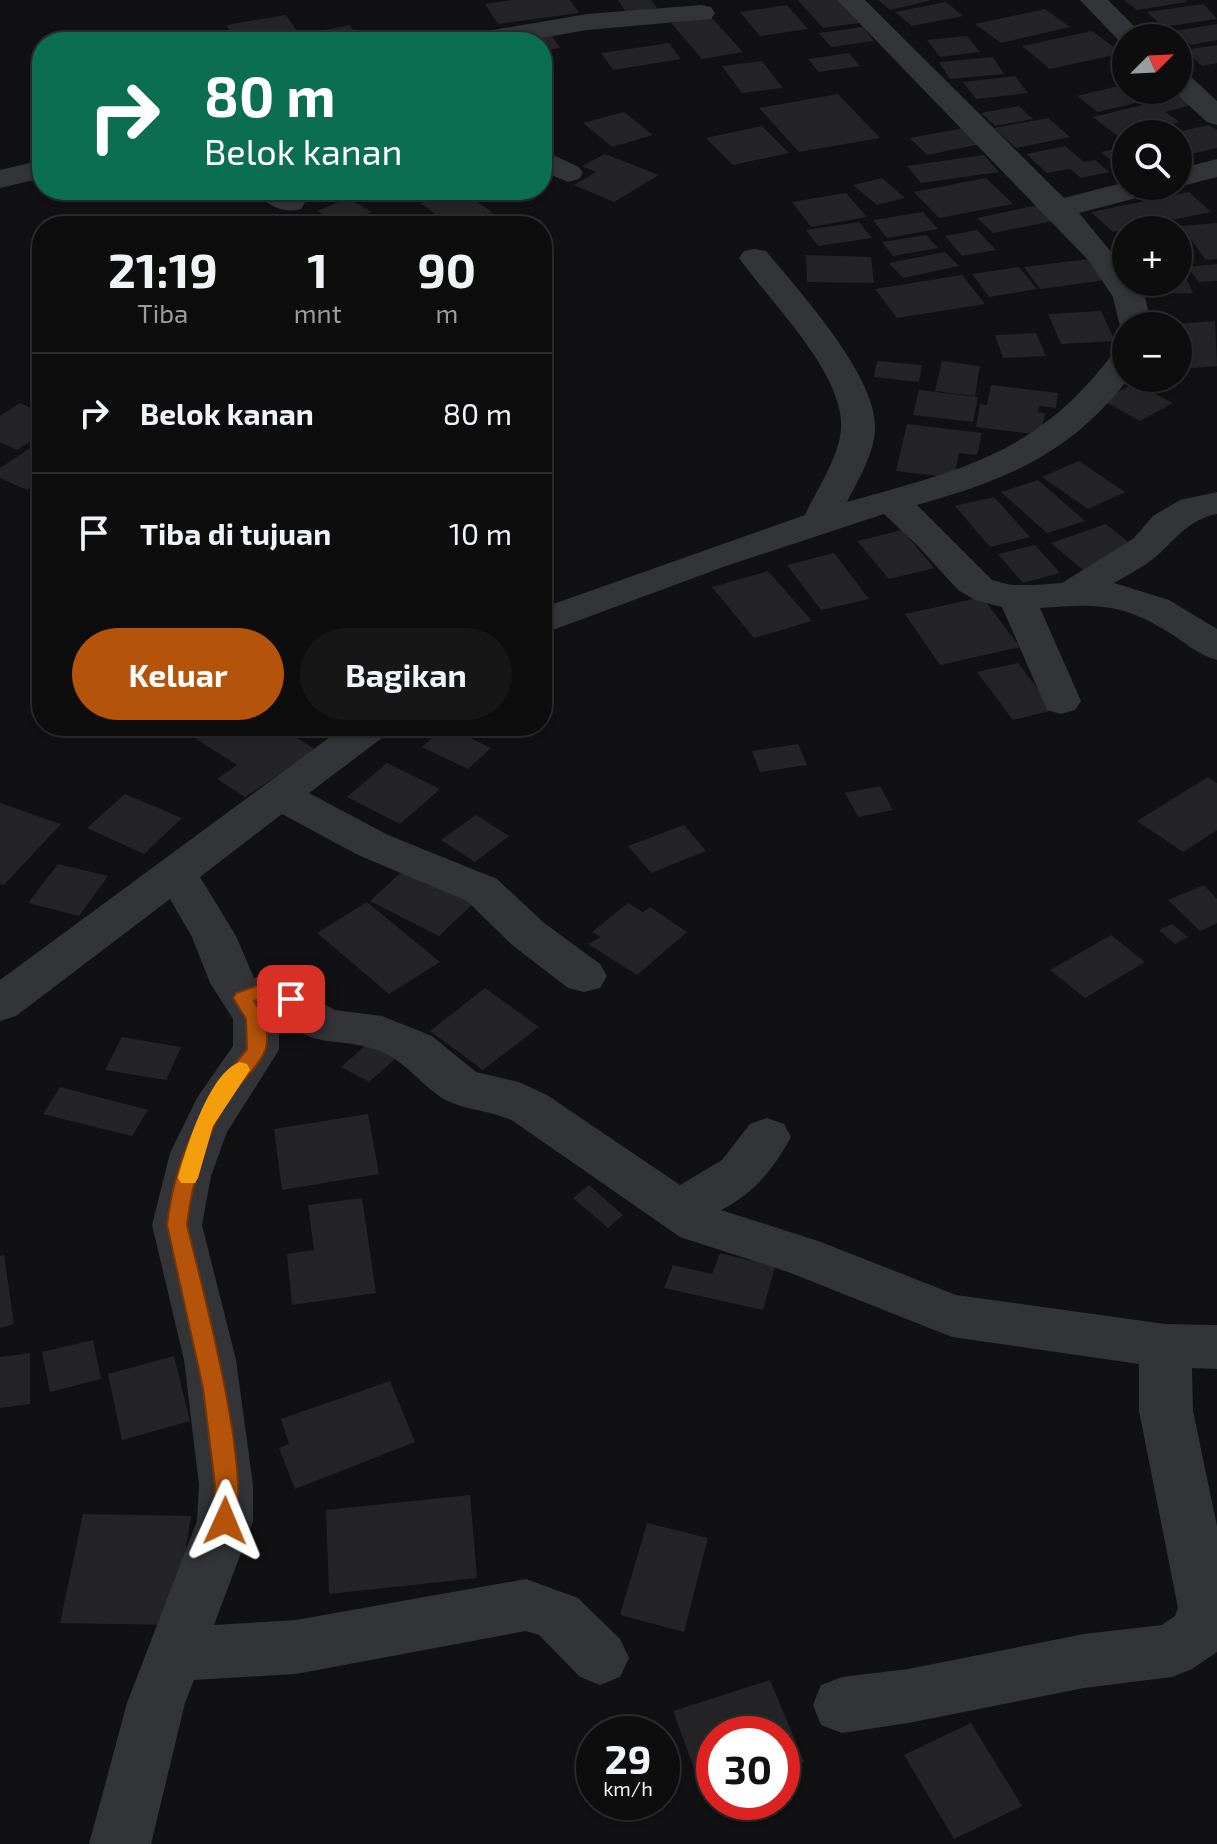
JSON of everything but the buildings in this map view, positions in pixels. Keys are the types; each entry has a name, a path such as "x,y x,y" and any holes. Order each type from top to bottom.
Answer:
{"street":[{"path":"850,0 1100,255 1129,297 1133,312"},
{"path":"1093,0 1118,24"},
{"path":"505,32 582,11 701,13"},
{"path":"1192,93 1217,116"},
{"path":"552,164 568,173"},
{"path":"1192,174 1217,168"},
{"path":"0,179 32,171"},
{"path":"1058,209 1112,195"},
{"path":"755,258 853,392 858,431 820,522"},
{"path":"552,618 622,590 820,522 968,477 1018,456 1053,436 1112,379"},
{"path":"890,501 933,540 964,576 986,592 1016,596 1118,595 1154,606 1217,648"},
{"path":"1071,594 1147,546 1166,524 1193,508 1217,503"},
{"path":"1016,596 1061,701"},
{"path":"0,1004 359,736"},
{"path":"279,795 373,845 482,890 527,933 584,976"},
{"path":"120,1844 156,1703 225,1521 226,1485 210,1360 177,1225 180,1203 203,1126 224,1089 256,1050 256,1018 233,983 214,936 175,872"},
{"path":"243,998 279,987 306,1015 326,1026 382,1033 416,1048 459,1085 479,1093 502,1095 530,1108 698,1223 803,1256 874,1282 952,1316 1191,1346 1166,1411 1206,1608 1198,1633 1172,1650 1084,1661 908,1696 842,1705"},
{"path":"676,1208 734,1181 756,1157 767,1137"},
{"path":"174,1654 296,1647 526,1605 558,1616 600,1658"}],"slow traffic":[{"path":"188,1178 203,1126 224,1089 240,1070"}],"route":[{"path":"225,1521 226,1485 210,1360 177,1225 180,1203 203,1126 224,1089 256,1050 256,1018 243,998 279,987 291,999"}]}
